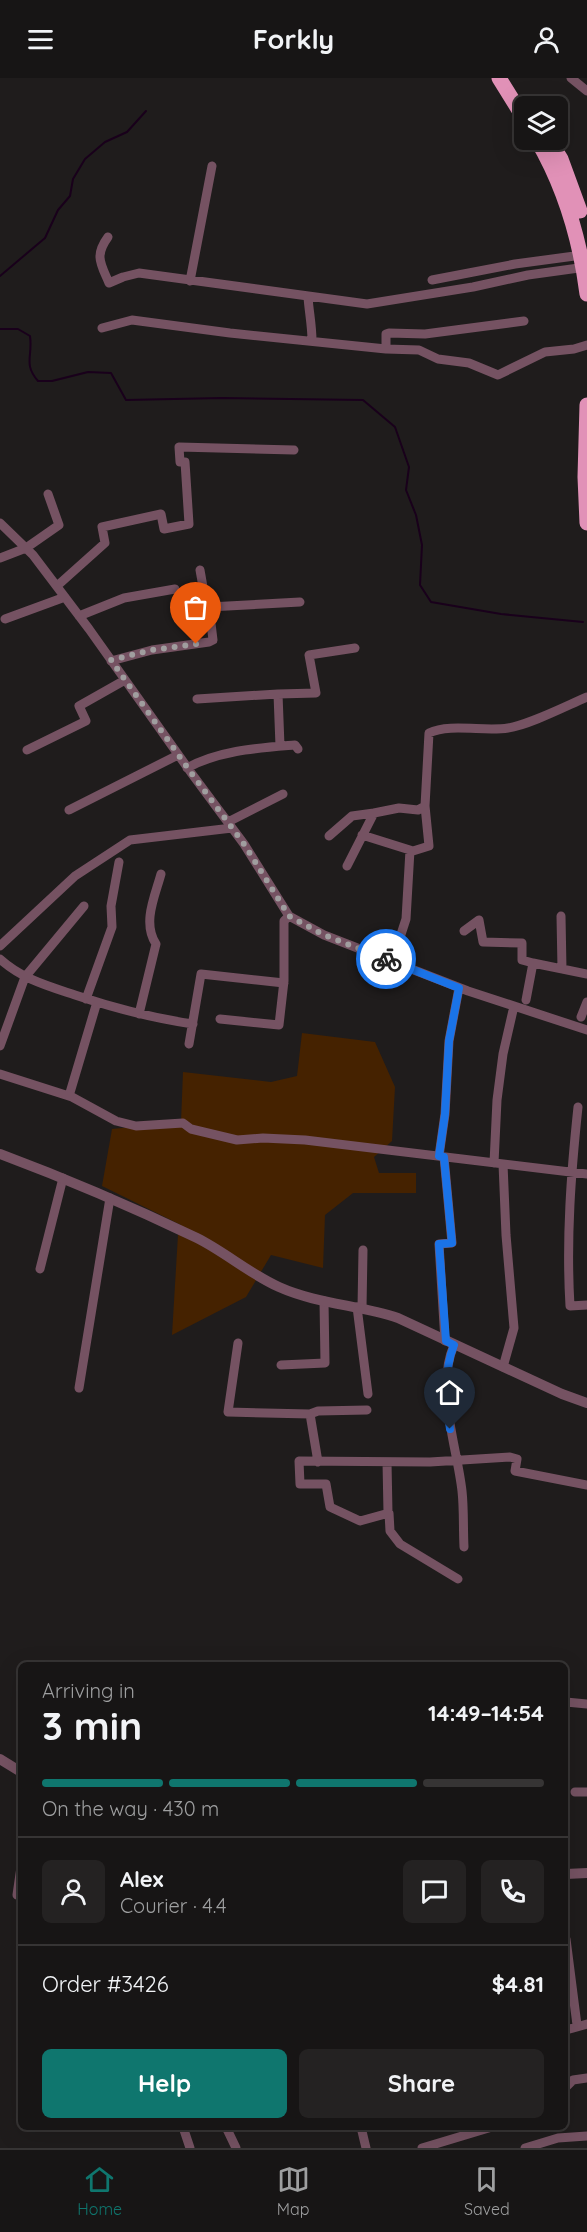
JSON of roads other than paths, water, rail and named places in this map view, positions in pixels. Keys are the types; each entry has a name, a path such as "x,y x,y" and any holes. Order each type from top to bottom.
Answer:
{"highway":[{"path":"499,78 514,102"},
{"path":"512,78 523,96"},
{"path":"543,150 570,211 584,263 587,294"},
{"path":"555,150 579,207 587,237"},
{"path":"587,405 587,523"}],"street":[{"path":"571,78 587,91"},
{"path":"190,281 212,166"},
{"path":"108,237 102,246 99,260 110,283 139,273 367,304 473,287 584,263"},
{"path":"432,280 515,264 584,263"},
{"path":"308,297 312,341"},
{"path":"102,328 132,320 386,349 419,350 438,359 469,363 498,375 545,352 574,349 587,345"},
{"path":"386,349 386,334 389,333 425,333 524,321"},
{"path":"57,586 105,543 102,527 161,514 164,529 189,524 185,462 180,462 180,447 294,450"},
{"path":"0,558 26,548 59,525 48,494"},
{"path":"0,523 26,548 57,586 230,825 289,916 324,935 459,988 587,1030"},
{"path":"111,660 152,650 213,640 209,607 206,604 200,570"},
{"path":"79,616 124,598 175,589"},
{"path":"5,620 65,597"},
{"path":"209,607 300,602"},
{"path":"197,699 316,693 309,655 355,648"},
{"path":"27,750 86,720 79,706 125,680"},
{"path":"278,694 280,746"},
{"path":"362,835 410,850 429,846 425,806 429,733 465,729 507,729 587,697"},
{"path":"187,768 201,760 221,754 295,745 298,749"},
{"path":"69,810 178,755"},
{"path":"0,946 75,876 129,840 230,825 283,794"},
{"path":"329,836 352,816 399,808 418,810 425,806"},
{"path":"347,866 374,813"},
{"path":"392,962 406,919 410,850"},
{"path":"86,999 111,927 111,906 119,862"},
{"path":"139,1014 156,944 149,934 151,910 161,874"},
{"path":"0,1046 25,977 84,906"},
{"path":"220,1019 279,1025 284,983 284,921 289,916"},
{"path":"561,916 562,969"},
{"path":"464,931 479,920 483,942 522,943 522,960 587,974"},
{"path":"0,959 10,969 32,981 139,1014 193,1024"},
{"path":"526,1000 533,963"},
{"path":"189,1044 201,974 284,983"},
{"path":"459,988 449,1041 441,1156 452,1243 439,1244 450,1343 448,1414 452,1443 458,1459 464,1547"},
{"path":"69,1096 97,1002"},
{"path":"581,1017 587,1002"},
{"path":"503,1367 514,1329 499,1163 496,1100 514,1006"},
{"path":"0,1074 69,1096 116,1121 136,1126 183,1123 191,1129 237,1140 263,1138 305,1140 587,1174"},
{"path":"578,1107 568,1230 570,1306 587,1305"},
{"path":"0,1154 110,1198 198,1239 279,1287 324,1301 360,1307 398,1318 587,1403"},
{"path":"40,1269 63,1178"},
{"path":"79,1388 110,1198"},
{"path":"363,1250 360,1307 368,1394"},
{"path":"281,1365 325,1363 324,1301"},
{"path":"238,1343 228,1412 310,1414 318,1411 367,1410"},
{"path":"310,1414 318,1462"},
{"path":"388,1513 360,1521 330,1507 327,1484 300,1484 299,1461 430,1462 510,1457 517,1459 515,1471 587,1485"},
{"path":"387,1462 390,1531 400,1544 458,1579"},
{"path":"568,1702 587,1704"},
{"path":"0,1759 18,1770"},
{"path":"575,1792 587,1792"},
{"path":"568,1874 587,1874"},
{"path":"568,1972 576,2025"},
{"path":"568,2029 576,2025 587,2024"},
{"path":"568,2085 573,2080 587,2078"},
{"path":"184,2130 190,2148"},
{"path":"225,2148 235,2147 227,2130"},
{"path":"362,2130 366,2148"},
{"path":"422,2148 482,2130"},
{"path":"525,2148 558,2138 587,2136"}],"waterway":[{"path":"0,276 45,238 58,210 70,196 73,179 85,159 105,142 127,132 146,111"},
{"path":"0,329 18,329 30,336 30,365 38,381 52,381 88,372 111,373 126,400 222,398 363,400 395,427 409,467 406,490 416,515 422,545 420,585 431,602 501,614 583,622"}]}
